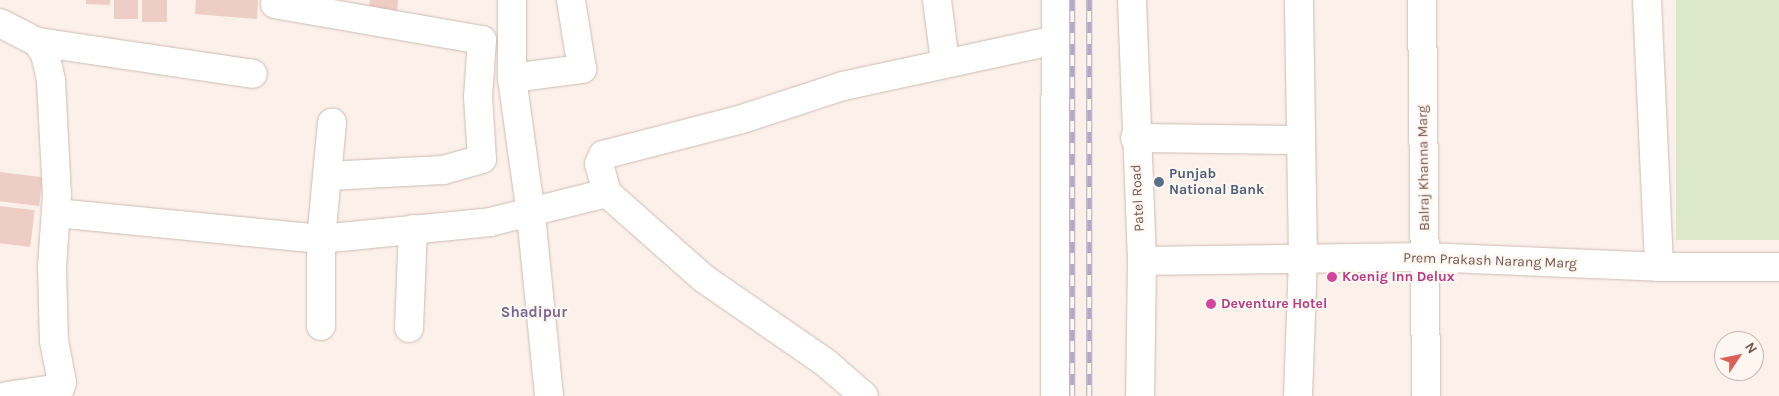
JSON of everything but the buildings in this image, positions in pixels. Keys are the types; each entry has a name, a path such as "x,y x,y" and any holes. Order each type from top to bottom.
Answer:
{"street":[{"path":"512,0 512,78 531,214 549,396"},
{"path":"512,78 582,69 572,0"},
{"path":"937,0 945,62"},
{"path":"1055,396 1056,0"},
{"name":"Patel Road","path":"1132,0 1134,138 1142,261 1140,396"},
{"path":"1298,396 1303,259 1298,140 1299,0"},
{"name":"Balraj Khanna Marg","path":"1422,0 1426,396"},
{"path":"1647,0 1660,267"},
{"path":"275,4 482,40 478,96 482,159 443,170 327,176"},
{"path":"0,23 36,42 253,74"},
{"path":"864,396 826,363 704,278 607,193 599,164 603,155 742,119 843,86 945,62 1056,40"},
{"path":"9,396 60,392 54,341 56,213 51,80 45,54 36,42"},
{"path":"321,326 321,239 332,124"},
{"path":"1134,138 1298,140"},
{"path":"56,213 321,239 531,214 607,193"},
{"path":"409,328 413,229"},
{"name":"Prem Prakash Narang Marg","path":"1142,261 1424,257 1660,267 1779,266"}],"green space":[{"path":"1676,0 1779,0 1779,240 1676,240"}],"railway":[{"path":"1072,0 1072,396"},
{"path":"1089,0 1089,396"}],"place":[{"name":"Punjab National Bank","path":"1159,182"},
{"name":"Koenig Inn Delux","path":"1332,277"},
{"name":"Deventure Hotel","path":"1211,304"}],"district":[{"name":"Shadipur","path":"534,313"}]}
